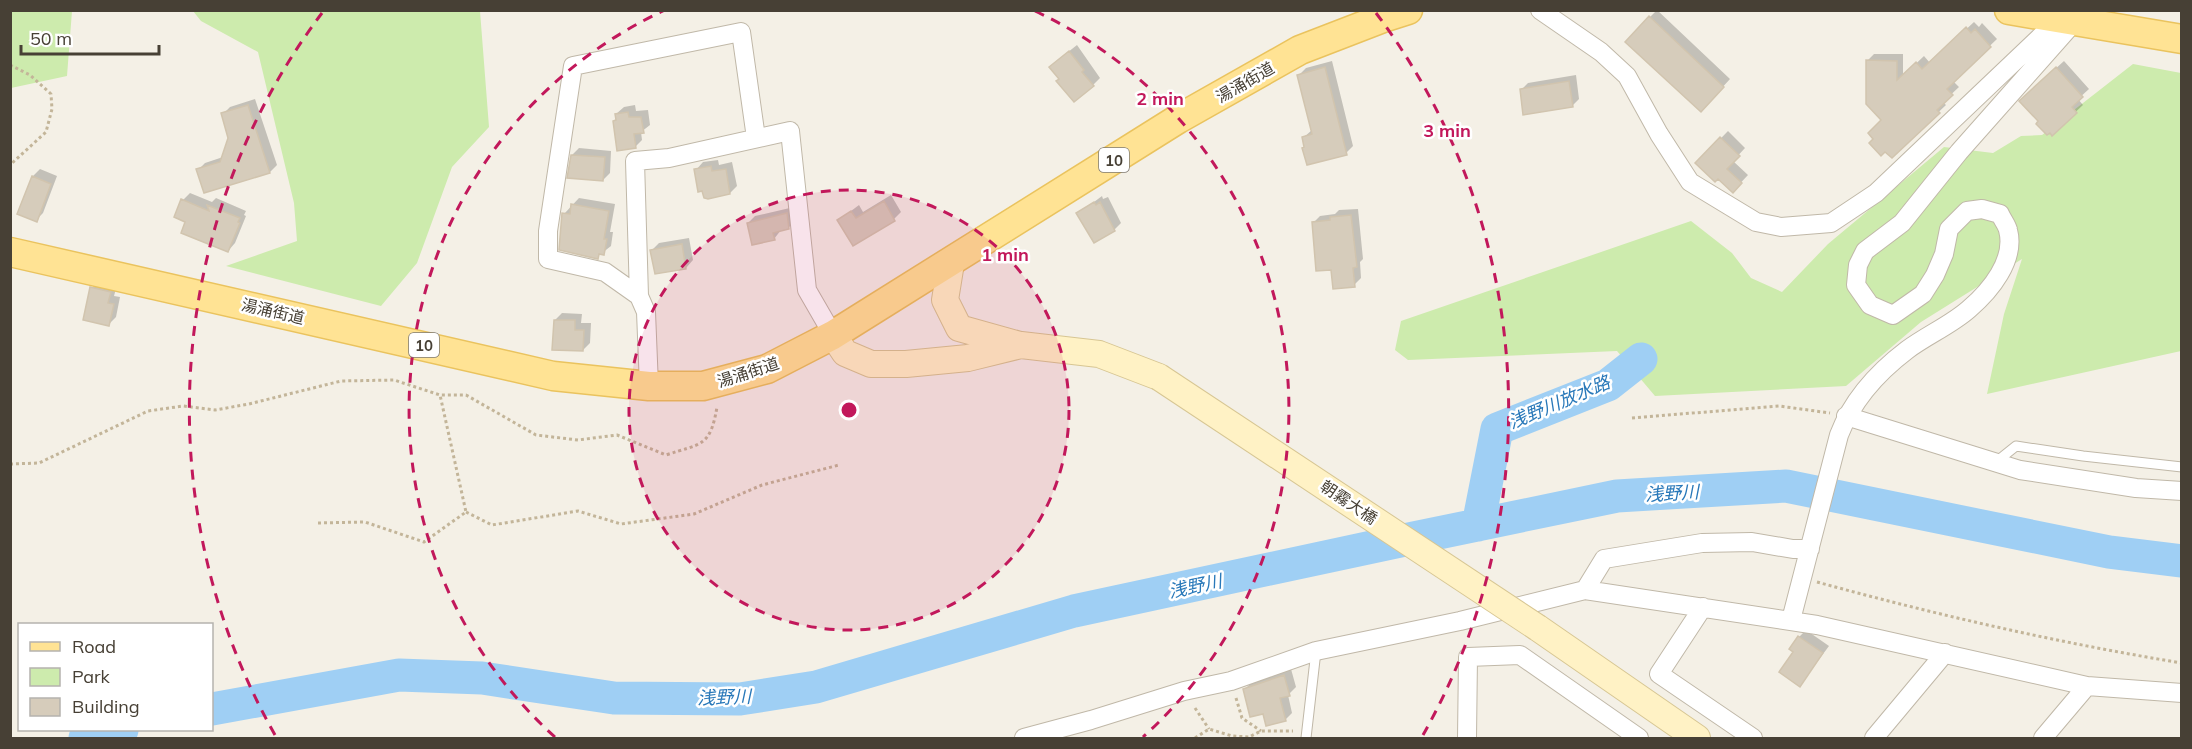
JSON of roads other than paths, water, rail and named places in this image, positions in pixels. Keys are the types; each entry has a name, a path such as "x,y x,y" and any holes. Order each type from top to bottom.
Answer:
{"main road":[{"name":"湯涌街道","path":"10,252 553,376 649,386 703,386 767,369 833,335 1178,119 1300,50 1408,10"},
{"path":"2009,10 2181,39"}],"street":[{"path":"1540,10 1601,52 1627,76 1659,134 1690,182 1756,222 1781,227 1830,223 1876,193 2066,21"},
{"path":"1791,620 1839,435 1846,416 1865,390 1907,351 1969,310 1992,285 2008,257 2008,230 2000,214 1982,209 1967,211 1949,229 1944,254 1923,294 1893,315 1870,305 1856,285 1858,265 1865,251 1902,223 2066,21"},
{"path":"639,296 605,272 548,260 549,231 573,66 741,32 756,138"},
{"path":"649,386 645,312 639,296 635,162 669,158 790,131 807,290 845,353 871,364 906,364 968,358 1021,345"},
{"path":"951,263 945,300 959,328 1021,345"},
{"name":"朝霧大橋","path":"1021,345 1099,354 1159,377 1538,628 1697,738"},
{"path":"1846,416 2020,470 2181,491"},
{"path":"1585,590 1604,559 1702,543 1752,542 1793,549 1811,545"},
{"path":"1024,738 1184,691 1231,681 1316,651 1460,621 1585,590 1791,620 2087,686 2181,693"},
{"path":"1703,607 1659,674 1753,738"},
{"path":"1874,738 1945,653"},
{"path":"1467,738 1468,657 1520,656 1639,738"},
{"path":"2043,738 2087,686"}],"lane":[{"path":"1994,463 2016,446 2181,467"},
{"path":"1306,735 1316,651"}],"waterway":[{"name":"浅野川放水路","path":"1478,525 1497,429 1608,385 1641,359"},
{"name":"浅野川","path":"213,709 399,675 482,678 614,698 740,699 816,687 1074,611 1617,496 1786,486 2109,552 2182,561"},
{"name":"浅野川","path":"85,738 117,731"}]}
